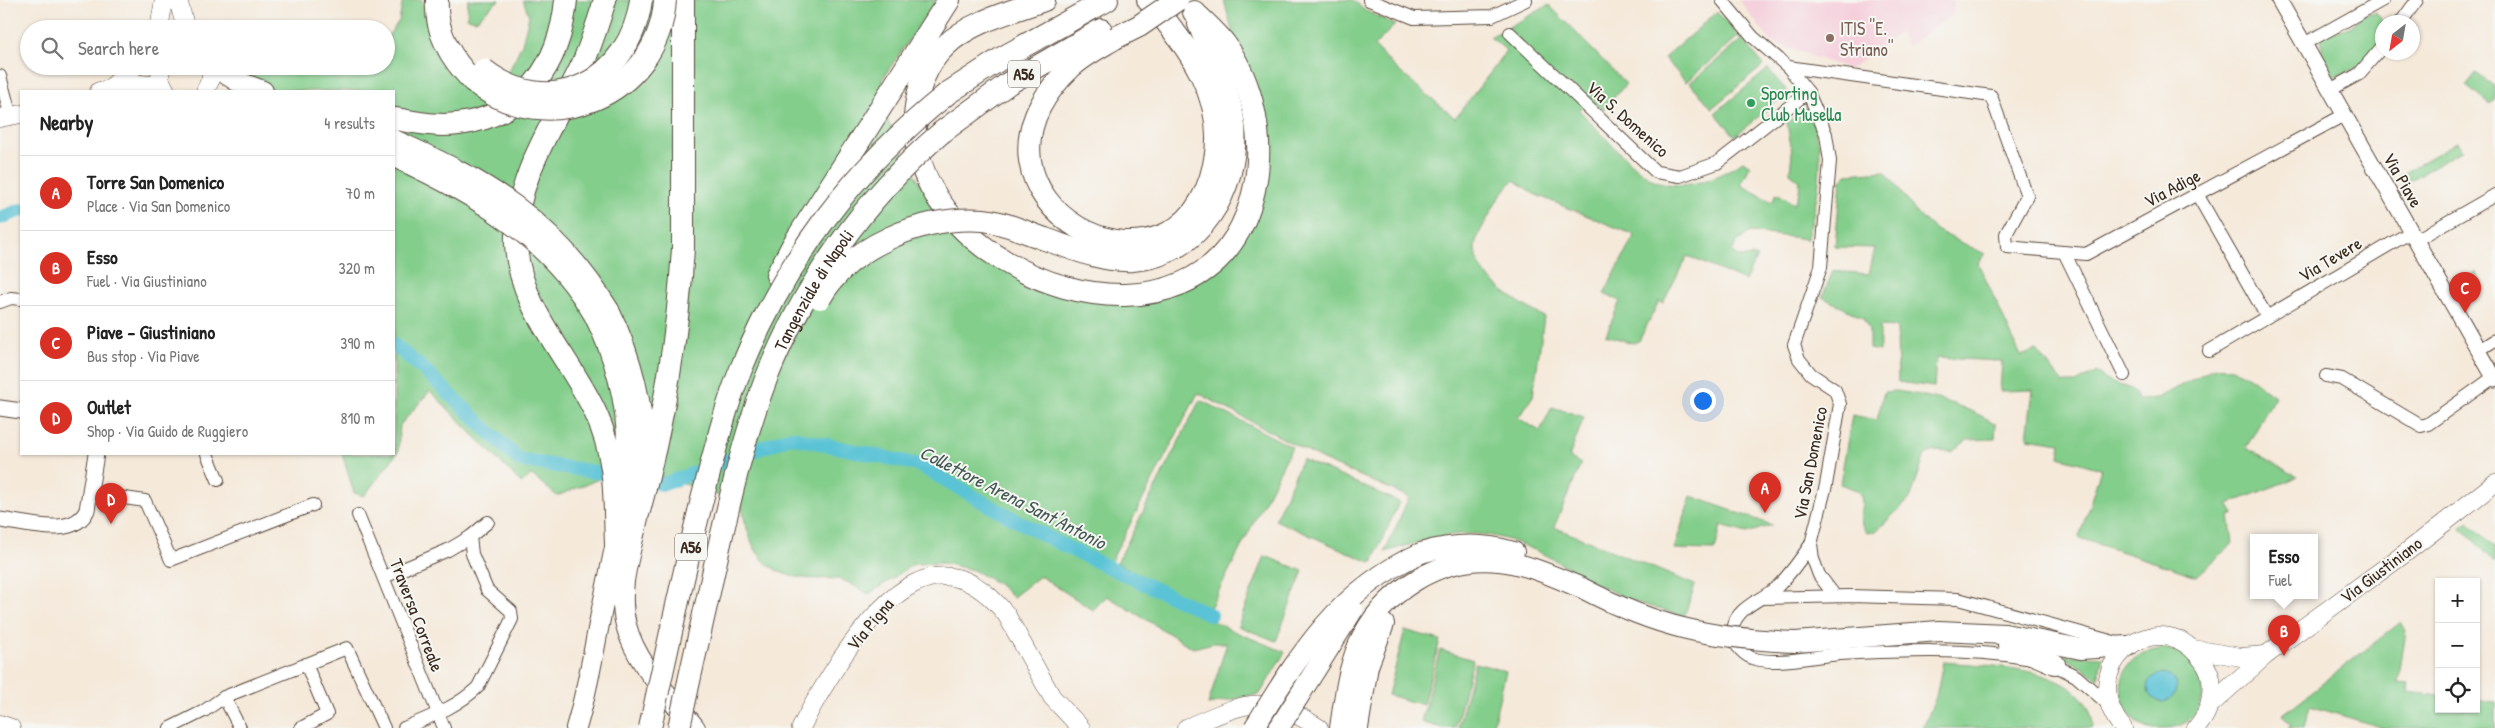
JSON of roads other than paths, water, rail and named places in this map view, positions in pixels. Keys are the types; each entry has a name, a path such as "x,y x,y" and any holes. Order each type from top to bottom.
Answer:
{"highway":[{"path":"437,0 440,26 454,59 478,76 501,100 527,108 560,109 595,100 625,81 643,62 657,35 662,22 665,0"},
{"path":"452,0 457,34 478,76 528,92 548,94 579,88 606,71 621,54 638,18 641,0"},
{"path":"395,119 422,124 458,124 490,116 516,102 534,84 556,49 563,23 566,0"},
{"path":"605,0 584,60 532,167 520,207 516,244 519,264 530,297 546,329 596,412 605,436 614,467 616,544"},
{"path":"683,0 684,248 681,288 664,412 639,511 622,595 625,624 640,657 695,728"},
{"path":"741,369 765,301 793,244 949,0"},
{"path":"1044,0 968,29 944,46 936,56 919,86 914,128 922,168 953,219 971,236 1009,263 1032,276 1074,290 1098,294 1135,296 1169,289 1186,281 1223,252 1242,226 1252,200 1258,157 1256,127 1250,97 1237,66 1224,43 1185,4"},
{"path":"1148,0 1182,39 1203,76 1214,112 1217,145 1212,175 1200,201 1183,222 1160,236 1134,242 1106,241 1078,230 1056,212 1040,189 1031,163 1030,149 1034,125 1043,101 1052,88 1114,31 1139,26 1185,4"},
{"name":"Tangenziale di Napoli","path":"679,728 725,523 747,436 775,359 797,314 848,231 890,181 942,132 1009,83 1114,31 1160,0"},
{"name":"Tangenziale di Napoli","path":"650,728 697,518 728,407 741,369 778,293 840,198 893,140 948,93 1002,58 1104,2"},
{"path":"758,405 823,292 838,274 879,243 919,227 966,220 997,223 1102,257 1134,260 1163,253 1178,246 1200,230 1209,219 1222,196 1231,170 1234,127 1224,83 1185,4"},
{"path":"228,75 237,81 260,90"},
{"path":"395,140 455,168 506,199 554,237 591,281 618,330 636,378 644,439 639,511"},
{"path":"395,157 462,190 507,218 531,238 556,262 582,294 613,357 627,416 628,474 616,544 577,727"},
{"path":"1254,728 1298,659 1347,602 1376,576 1421,553 1462,546 1511,551 1541,564 1582,588 1632,613 1699,634 1746,640 1795,642 1939,631 2006,634 2081,649 2128,646"},
{"path":"1279,728 1341,627 1364,596 1393,570 1421,553"},
{"path":"1340,728 1358,646 1374,619 1393,597 1421,577 1456,564 1482,561 1514,564 1548,574 1582,588"},
{"path":"1358,728 1368,666 1383,626 1400,602 1414,589 1456,564"},
{"path":"1976,634 2029,651 2055,664"},
{"path":"672,699 685,728"}],"main road":[{"path":"161,20 164,0"},
{"path":"178,0 184,20"},
{"path":"105,90 124,75"},
{"path":"160,75 164,89"},
{"path":"206,90 211,79 211,75"},
{"path":"105,90 140,84 164,89"},
{"name":"Via Giustiniano","path":"2210,705 2266,655 2404,554 2495,483"},
{"name":"Via Pigna","path":"801,728 832,673 875,613 887,600 908,585 932,577 946,577 972,585 997,603 1006,614 1052,697 1081,728"},
{"path":"2114,719 2106,691 2109,672 2119,654 2138,640 2161,636 2183,642 2193,649 2203,660 2210,674 2212,690 2210,705 2205,717 2196,728"},
{"path":"2193,649 2241,657 2266,655"},
{"path":"1186,728 1242,706 1265,703 1295,714 1319,728"},
{"path":"0,724 11,728"}],"street":[{"path":"1369,0 1414,18 1492,16 1526,0"},
{"name":"Via San Domenico","path":"1722,0 1753,37 1788,67 1808,92 1826,134 1830,161 1822,266 1794,345 1799,359 1810,374 1835,390 1840,404 1826,485 1811,544 1790,574 1762,598 1740,612 1732,631 1734,641 1742,652 1753,658 1769,660 1840,654 1988,653 2055,664 2076,676 2114,719"},
{"name":"Via Piave","path":"2279,0 2494,378"},
{"path":"2304,44 2383,0"},
{"path":"2406,15 2417,0"},
{"name":"Via S. Domenico","path":"1510,32 1656,172 1680,176 1717,163 1808,92"},
{"path":"2330,90 2359,74 2375,55"},
{"name":"Via Adige","path":"1788,67 1991,96 2028,196 2006,234 2007,247 2086,254 2344,115"},
{"path":"0,76 11,116"},
{"path":"2197,194 2267,317"},
{"name":"Via Tevere","path":"2209,351 2413,236 2495,195"},
{"path":"2064,252 2124,375"},
{"path":"0,302 11,298 20,299"},
{"path":"2479,350 2495,340"},
{"path":"2326,376 2342,379 2421,426 2428,424 2494,378"},
{"path":"0,408 20,411"},
{"path":"0,520 66,528 74,525 84,516 90,493 96,455"},
{"path":"207,455 218,480"},
{"path":"90,493 145,501 171,560 313,505"},
{"name":"Traversa Correale","path":"358,515 437,715 444,728"},
{"path":"384,577 448,550 470,537 488,522"},
{"path":"404,728 437,715 469,696 478,687 512,619 511,611 487,590 472,554 470,537"},
{"name":"Via San Domenico","path":"1811,544 1813,558 1819,575 1835,596"},
{"path":"1762,598 1835,596 1958,599 2128,646"},
{"path":"170,728 204,711 224,697 347,648 384,728"},
{"path":"301,728 328,714 306,664"},
{"path":"224,697 240,728"}],"water":[{"path":"2162,674 2172,678 2176,688 2172,698 2162,702 2152,698 2148,688 2152,678"}],"waterway":[{"name":"Collettore Arena Sant'Antonio","path":"0,218 20,210"},
{"name":"Collettore Arena Sant'Antonio","path":"395,346 423,369 519,460 620,476"},
{"name":"Collettore Arena Sant'Antonio","path":"641,480 664,484 791,437 919,465 1072,550 1211,615"}],"place":[{"name":"ITIS ''E. Striano''","path":"1830,38"},
{"name":"Sporting Club Musella","path":"1751,103"},
{"name":"Piave - Giustiniano","path":"2465,313"},
{"name":"Torre San Domenico","path":"1765,513"},
{"name":"Outlet","path":"111,524"},
{"name":"Esso","path":"2284,656"}]}
